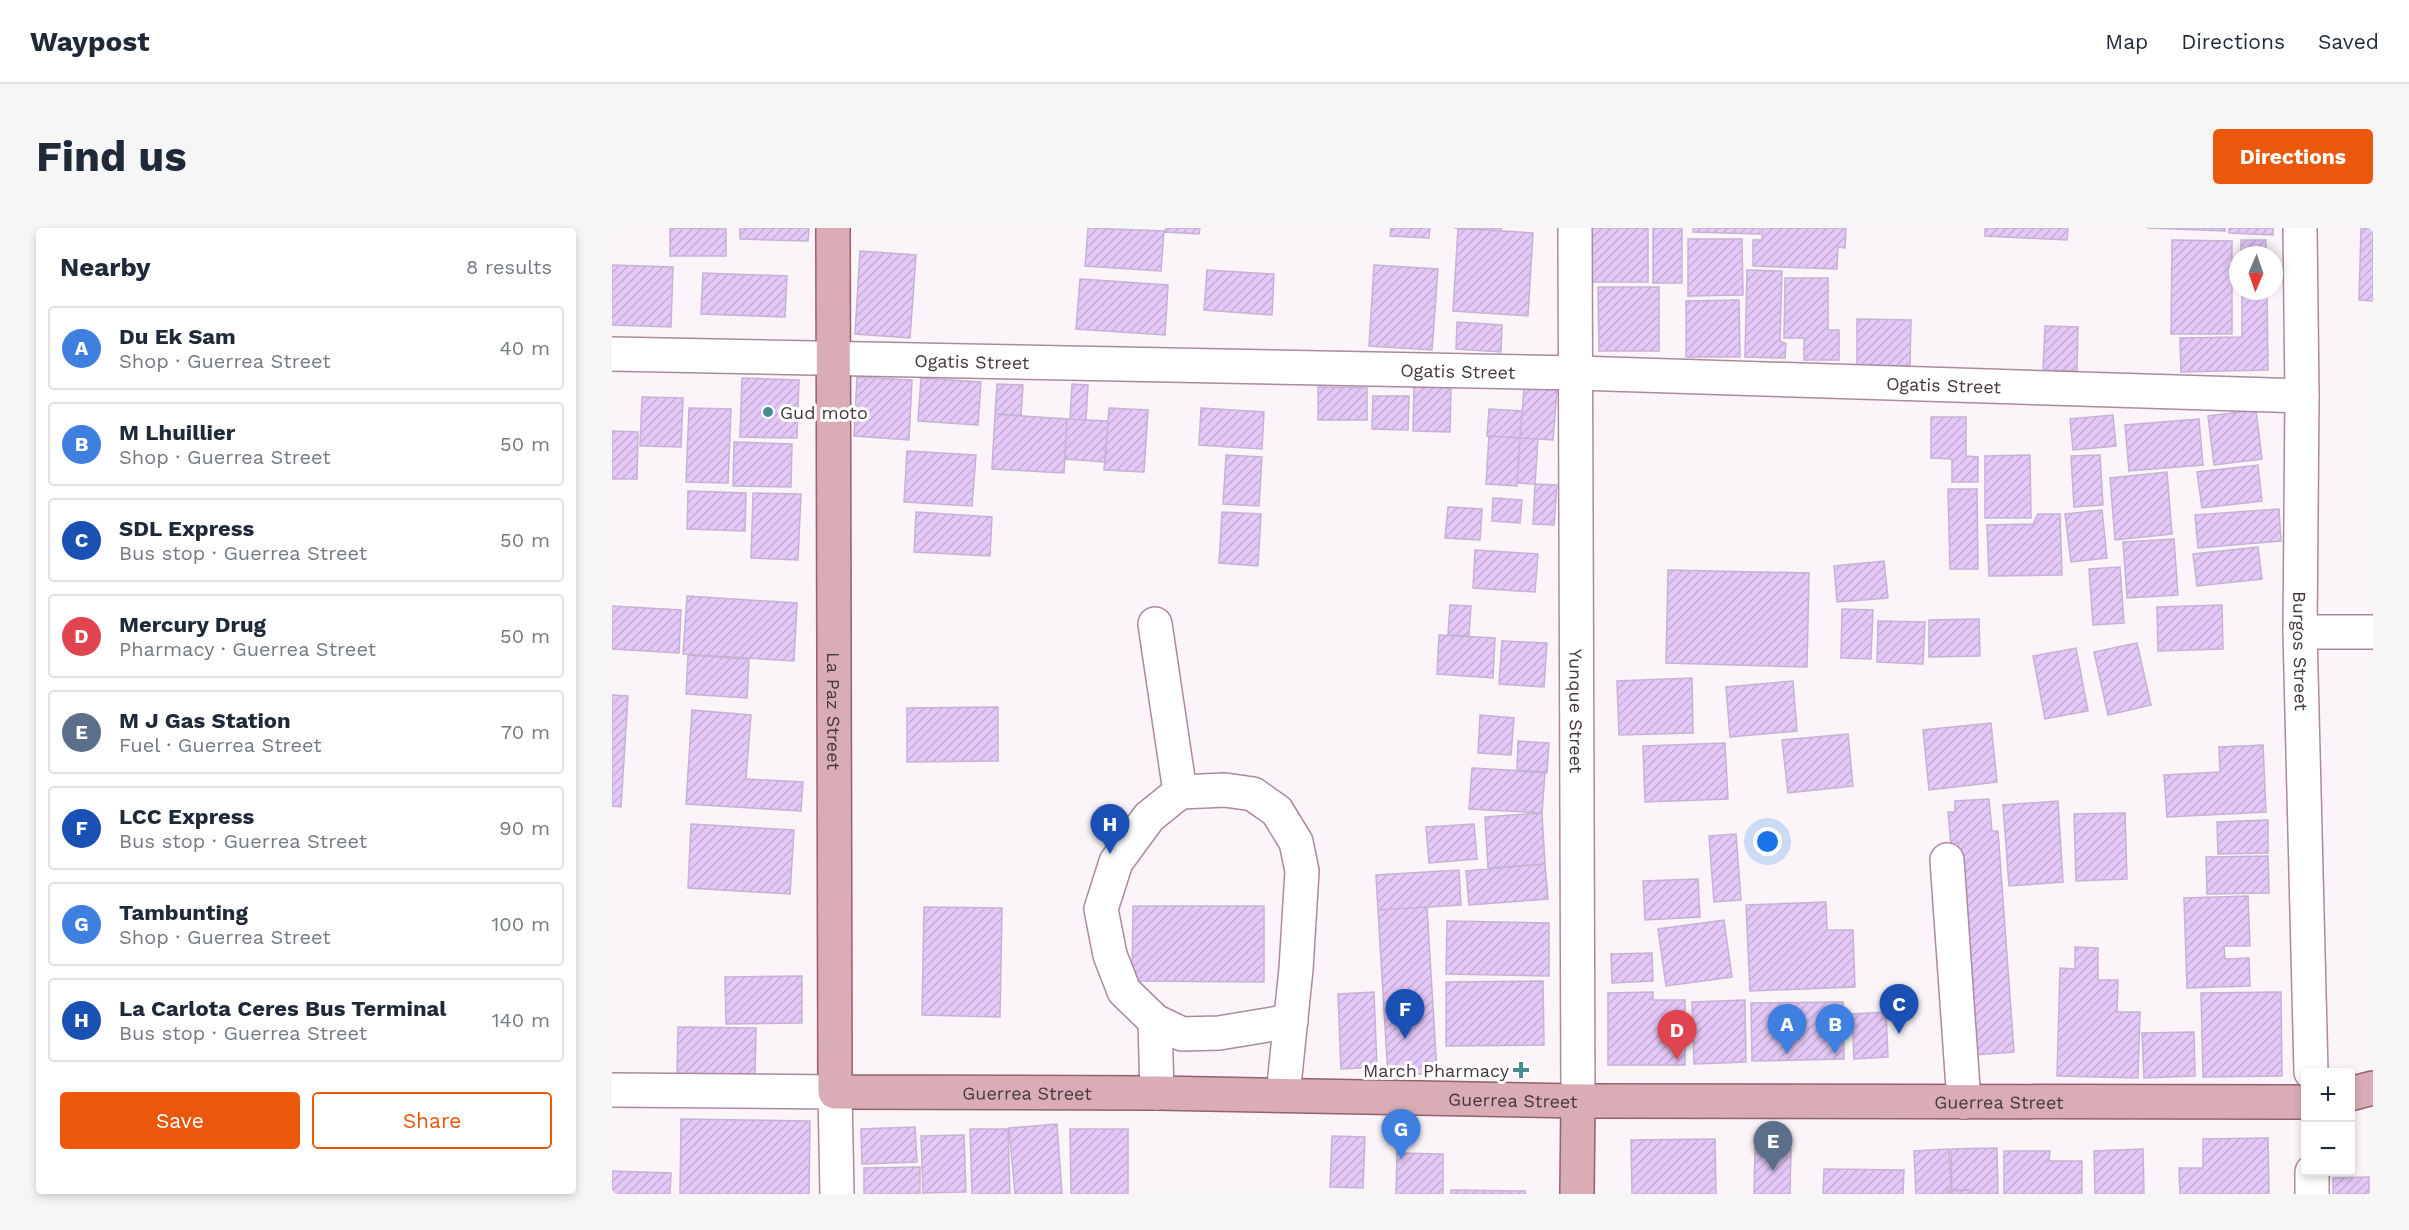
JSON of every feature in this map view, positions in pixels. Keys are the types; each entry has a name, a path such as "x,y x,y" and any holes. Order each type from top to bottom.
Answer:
{"main road":[{"name":"La Paz Street","path":"833,228 835,1092"},
{"path":"2355,1093 2373,1088"},
{"name":"Guerrea Street","path":"835,1092 1157,1093 1578,1101 2301,1102"},
{"name":"Yunque Street","path":"1577,1194 1578,1101"}],"street":[{"name":"Yunque Street","path":"1575,228 1578,1101"},
{"name":"Burgos Street","path":"2300,228 2301,632 2312,1068"},
{"name":"Ogatis Street","path":"612,354 1576,373 2302,396"},
{"path":"1155,624 1180,792"},
{"path":"2301,632 2373,632"},
{"path":"1283,1095 1291,1022 1302,871 1296,842 1277,811 1253,794 1225,790 1180,792 1149,817 1116,862 1101,909 1110,955 1124,991 1155,1022 1182,1034 1219,1033 1291,1022"},
{"path":"1947,860 1964,1102"},
{"path":"1155,1022 1157,1093"},
{"name":"Guerrea Street","path":"612,1090 835,1092"},
{"name":"La Paz Street","path":"835,1092 837,1194"},
{"path":"2312,1176 2312,1194"}],"building":[{"path":"740,228 809,228 808,241 740,239"},
{"path":"1088,228 1164,231 1161,271 1085,266"},
{"path":"1166,228 1200,228 1199,234 1165,232"},
{"path":"1391,228 1430,228 1429,238 1390,236"},
{"path":"1454,228 1501,228 1501,231"},
{"path":"1458,228 1533,233 1528,316 1453,311"},
{"path":"1590,228 1648,228 1648,282 1590,282"},
{"path":"1653,228 1682,228 1682,283 1653,283"},
{"path":"1693,228 1760,228 1760,234 1693,232"},
{"path":"1762,228 1846,228 1845,248 1838,247 1837,269 1753,266 1753,240 1762,240"},
{"path":"1985,228 2068,228 2067,240 1985,236"},
{"path":"2147,228 2225,228 2225,231"},
{"path":"2229,228 2273,228 2273,235 2229,233"},
{"path":"2361,228 2373,228 2373,301 2359,300"},
{"path":"670,229 726,229 726,256 670,256"},
{"path":"1688,239 1742,239 1743,295 1688,296"},
{"path":"2172,240 2232,241 2232,246 2229,246 2229,300 2232,300 2232,334 2171,334"},
{"path":"2241,240 2266,240 2266,246 2241,246"},
{"path":"860,251 916,255 910,338 855,334"},
{"path":"612,265 673,267 671,327 612,325"},
{"path":"1374,265 1438,269 1432,350 1369,346"},
{"path":"1207,270 1274,274 1272,315 1204,310"},
{"path":"1747,270 1782,271 1780,341 1786,344 1785,358 1745,357"},
{"path":"703,273 787,276 785,317 701,314"},
{"path":"1785,278 1828,278 1828,330 1839,330 1839,360 1804,360 1804,338 1784,338"},
{"path":"1080,279 1168,285 1165,335 1076,329"},
{"path":"1598,287 1659,287 1659,351 1599,351"},
{"path":"1739,300 1740,357 1686,357 1686,301"},
{"path":"2242,300 2267,300 2268,370 2181,372 2180,338 2242,337"},
{"path":"1857,319 1911,320 1910,366 1857,366"},
{"path":"1457,322 1502,325 1501,352 1456,349"},
{"path":"2045,326 2078,327 2077,371 2043,370"},
{"path":"857,377 912,380 909,440 854,436"},
{"path":"742,378 799,380 797,438 740,437"},
{"path":"921,378 981,382 978,425 918,421"},
{"path":"997,384 1023,385 1021,416 995,414"},
{"path":"1072,384 1088,385 1086,420 1070,419"},
{"path":"1414,384 1451,385 1450,432 1413,431"},
{"path":"1318,387 1367,388 1367,420 1318,420"},
{"path":"1524,388 1557,390 1553,440 1520,438"},
{"path":"1373,396 1409,396 1408,430 1372,429"},
{"path":"642,397 683,398 681,447 640,446"},
{"path":"689,408 731,409 728,483 686,482"},
{"path":"1109,408 1148,410 1144,472 1104,470"},
{"path":"1201,408 1264,412 1262,449 1199,445"},
{"path":"1489,409 1522,411 1520,438 1487,436"},
{"path":"2256,410 2262,459 2214,465 2208,416"},
{"path":"995,414 1067,419 1064,473 992,469"},
{"path":"2113,415 2116,446 2073,450 2070,419"},
{"path":"1931,417 1966,417 1966,456 1978,457 1978,482 1952,482 1952,459 1931,458"},
{"path":"1067,419 1108,421 1105,462 1065,459"},
{"path":"2199,419 2203,465 2129,471 2125,425"},
{"path":"612,431 638,432 637,479 612,479"},
{"path":"1489,436 1520,438 1517,486 1486,484"},
{"path":"1520,438 1538,439 1535,484 1517,483"},
{"path":"734,442 792,444 791,487 733,486"},
{"path":"907,451 976,455 972,506 904,502"},
{"path":"1226,455 1262,457 1259,506 1223,504"},
{"path":"2030,455 2031,518 1985,518 1985,456"},
{"path":"2100,455 2103,505 2074,507 2071,456"},
{"path":"2258,465 2262,501 2202,508 2197,472"},
{"path":"2167,472 2172,534 2115,540 2110,478"},
{"path":"1535,484 1557,485 1554,525 1533,524"},
{"path":"1948,489 1977,489 1978,569 1950,569"},
{"path":"688,491 746,493 745,531 687,529"},
{"path":"753,493 801,494 798,560 751,558"},
{"path":"1493,498 1522,500 1520,523 1492,521"},
{"path":"1448,507 1482,509 1480,540 1445,538"},
{"path":"2279,509 2281,541 2198,548 2195,515"},
{"path":"2102,510 2107,558 2071,562 2065,514"},
{"path":"916,512 992,517 990,556 914,552"},
{"path":"1222,512 1261,514 1258,566 1219,563"},
{"path":"2038,514 2060,514 2062,575 1989,576 1987,525 2033,524"},
{"path":"2174,539 2178,595 2127,598 2123,542"},
{"path":"2258,547 2262,579 2197,586 2193,554"},
{"path":"1475,550 1538,554 1535,592 1473,588"},
{"path":"1884,561 1888,598 1837,602 1834,566"},
{"path":"2120,567 2124,623 2093,625 2089,569"},
{"path":"1668,570 1809,573 1807,667 1666,663"},
{"path":"687,596 797,603 794,661 683,654"},
{"path":"1450,605 1471,606 1469,636 1448,635"},
{"path":"2222,605 2223,649 2158,651 2157,607"},
{"path":"612,606 681,610 679,653 612,649"},
{"path":"1842,609 1873,610 1871,659 1841,658"},
{"path":"1979,619 1980,656 1929,657 1929,620"},
{"path":"1878,621 1925,622 1923,664 1877,662"},
{"path":"1439,635 1495,638 1493,678 1437,674"},
{"path":"1502,641 1547,643 1544,687 1499,684"},
{"path":"2137,643 2151,705 2108,715 2094,652"},
{"path":"2076,648 2088,711 2045,719 2033,656"},
{"path":"688,655 749,659 747,698 686,694"},
{"path":"1692,678 1693,733 1619,735 1617,681"},
{"path":"1793,681 1797,731 1730,737 1726,687"},
{"path":"612,695 628,696 621,807 612,806"},
{"path":"998,707 998,761 907,762 907,708"},
{"path":"692,710 751,715 746,779 803,782 801,811 686,804"},
{"path":"1480,715 1514,718 1511,755 1478,753"},
{"path":"1991,723 1997,782 1929,790 1923,730"},
{"path":"1848,734 1853,786 1788,793 1782,740"},
{"path":"1518,741 1549,743 1547,773 1517,771"},
{"path":"1725,743 1728,799 1645,802 1643,746"},
{"path":"2263,745 2266,812 2167,817 2164,775 2220,772 2219,747"},
{"path":"1472,768 1545,772 1542,813 1469,809"},
{"path":"1989,799 1992,831 1998,831 2014,1052 1975,1055 1958,842 1951,845 1948,812 1955,812 1955,801"},
{"path":"2058,801 2063,882 2009,886 2003,805"},
{"path":"1542,813 1545,864 1488,868 1485,817"},
{"path":"2125,813 2127,879 2076,881 2074,814"},
{"path":"2268,820 2268,853 2218,854 2217,822"},
{"path":"691,824 794,830 790,894 688,888"},
{"path":"1474,824 1477,859 1429,863 1426,827"},
{"path":"1736,834 1741,900 1714,902 1709,836"},
{"path":"2268,856 2269,893 2207,894 2206,857"},
{"path":"1545,864 1548,899 1469,905 1466,871"},
{"path":"1459,870 1461,905 1378,910 1376,875"},
{"path":"1698,879 1700,917 1645,920 1643,881"},
{"path":"2248,896 2250,946 2224,946 2225,959 2249,958 2250,986 2187,988 2184,898"},
{"path":"1826,902 1827,930 1853,930 1855,987 1750,991 1746,905"},
{"path":"1133,906 1264,906 1264,982 1132,981"},
{"path":"924,907 1002,908 1000,1017 922,1015"},
{"path":"1427,907 1437,1073 1388,1076 1378,910"},
{"path":"1724,920 1732,977 1666,986 1658,929"},
{"path":"1447,921 1549,923 1549,976 1446,974"},
{"path":"2075,947 2098,948 2098,980 2118,980 2117,1012 2140,1012 2138,1078 2057,1076 2060,968 2075,969"},
{"path":"1652,953 1653,981 1612,983 1611,954"},
{"path":"802,976 802,1023 726,1024 725,977"},
{"path":"1543,981 1544,1045 1446,1046 1446,982"},
{"path":"1374,992 1377,1067 1341,1069 1338,994"},
{"path":"1653,992 1653,1000 1685,1000 1685,1065 1608,1065 1608,993"},
{"path":"2281,992 2282,1076 2203,1077 2201,993"},
{"path":"1745,1000 1746,1062 1694,1064 1692,1002"},
{"path":"1843,1002 1844,1059 1752,1061 1751,1003"},
{"path":"1886,1012 1888,1057 1854,1059 1852,1014"},
{"path":"678,1027 756,1028 755,1076 677,1074"},
{"path":"2194,1032 2195,1076 2144,1078 2142,1033"},
{"path":"681,1119 810,1121 809,1194 680,1194"},
{"path":"1057,1124 1062,1194 1015,1194 1009,1128"},
{"path":"915,1127 917,1162 862,1164 861,1129"},
{"path":"970,1129 1008,1129 1010,1194 972,1194"},
{"path":"1070,1129 1128,1129 1128,1194 1071,1194"},
{"path":"964,1135 966,1192 923,1193 921,1136"},
{"path":"1332,1136 1365,1137 1363,1188 1330,1187"},
{"path":"2268,1138 2269,1194 2180,1194 2179,1168 2203,1168 2203,1139"},
{"path":"1715,1139 1716,1194 1632,1194 1631,1140"},
{"path":"1755,1148 1791,1149 1790,1194 1754,1194"},
{"path":"1997,1148 1998,1194 1973,1194 1973,1190 1952,1190 1951,1149"},
{"path":"1949,1149 1951,1189 1947,1189 1948,1194 1916,1194 1914,1151"},
{"path":"2143,1149 2144,1194 2095,1194 2094,1151"},
{"path":"2004,1151 2050,1151 2049,1161 2082,1161 2082,1194 2004,1194"},
{"path":"1397,1153 1443,1154 1443,1194 1396,1194"},
{"path":"920,1167 920,1194 864,1194 864,1168"},
{"path":"1824,1169 1904,1170 1903,1194 1823,1194"},
{"path":"612,1171 671,1173 670,1194 612,1194"},
{"path":"2369,1177 2369,1194 2333,1194 2333,1178"},
{"path":"1451,1190 1525,1191 1525,1194 1451,1194"},
{"path":"1971,1190 1971,1194 1949,1194 1949,1191"}],"place":[{"name":"Gud moto","path":"768,412"},
{"name":"La Carlota Ceres Bus Terminal","path":"1110,854"},
{"name":"SDL Express","path":"1899,1034"},
{"name":"LCC Express","path":"1405,1039"},
{"name":"Du Ek Sam","path":"1787,1054"},
{"name":"M Lhuillier","path":"1835,1054"},
{"name":"Mercury Drug","path":"1677,1060"},
{"name":"March Pharmacy","path":"1521,1070"},
{"name":"Tambunting","path":"1401,1159"},
{"name":"M J Gas Station","path":"1773,1171"}]}
